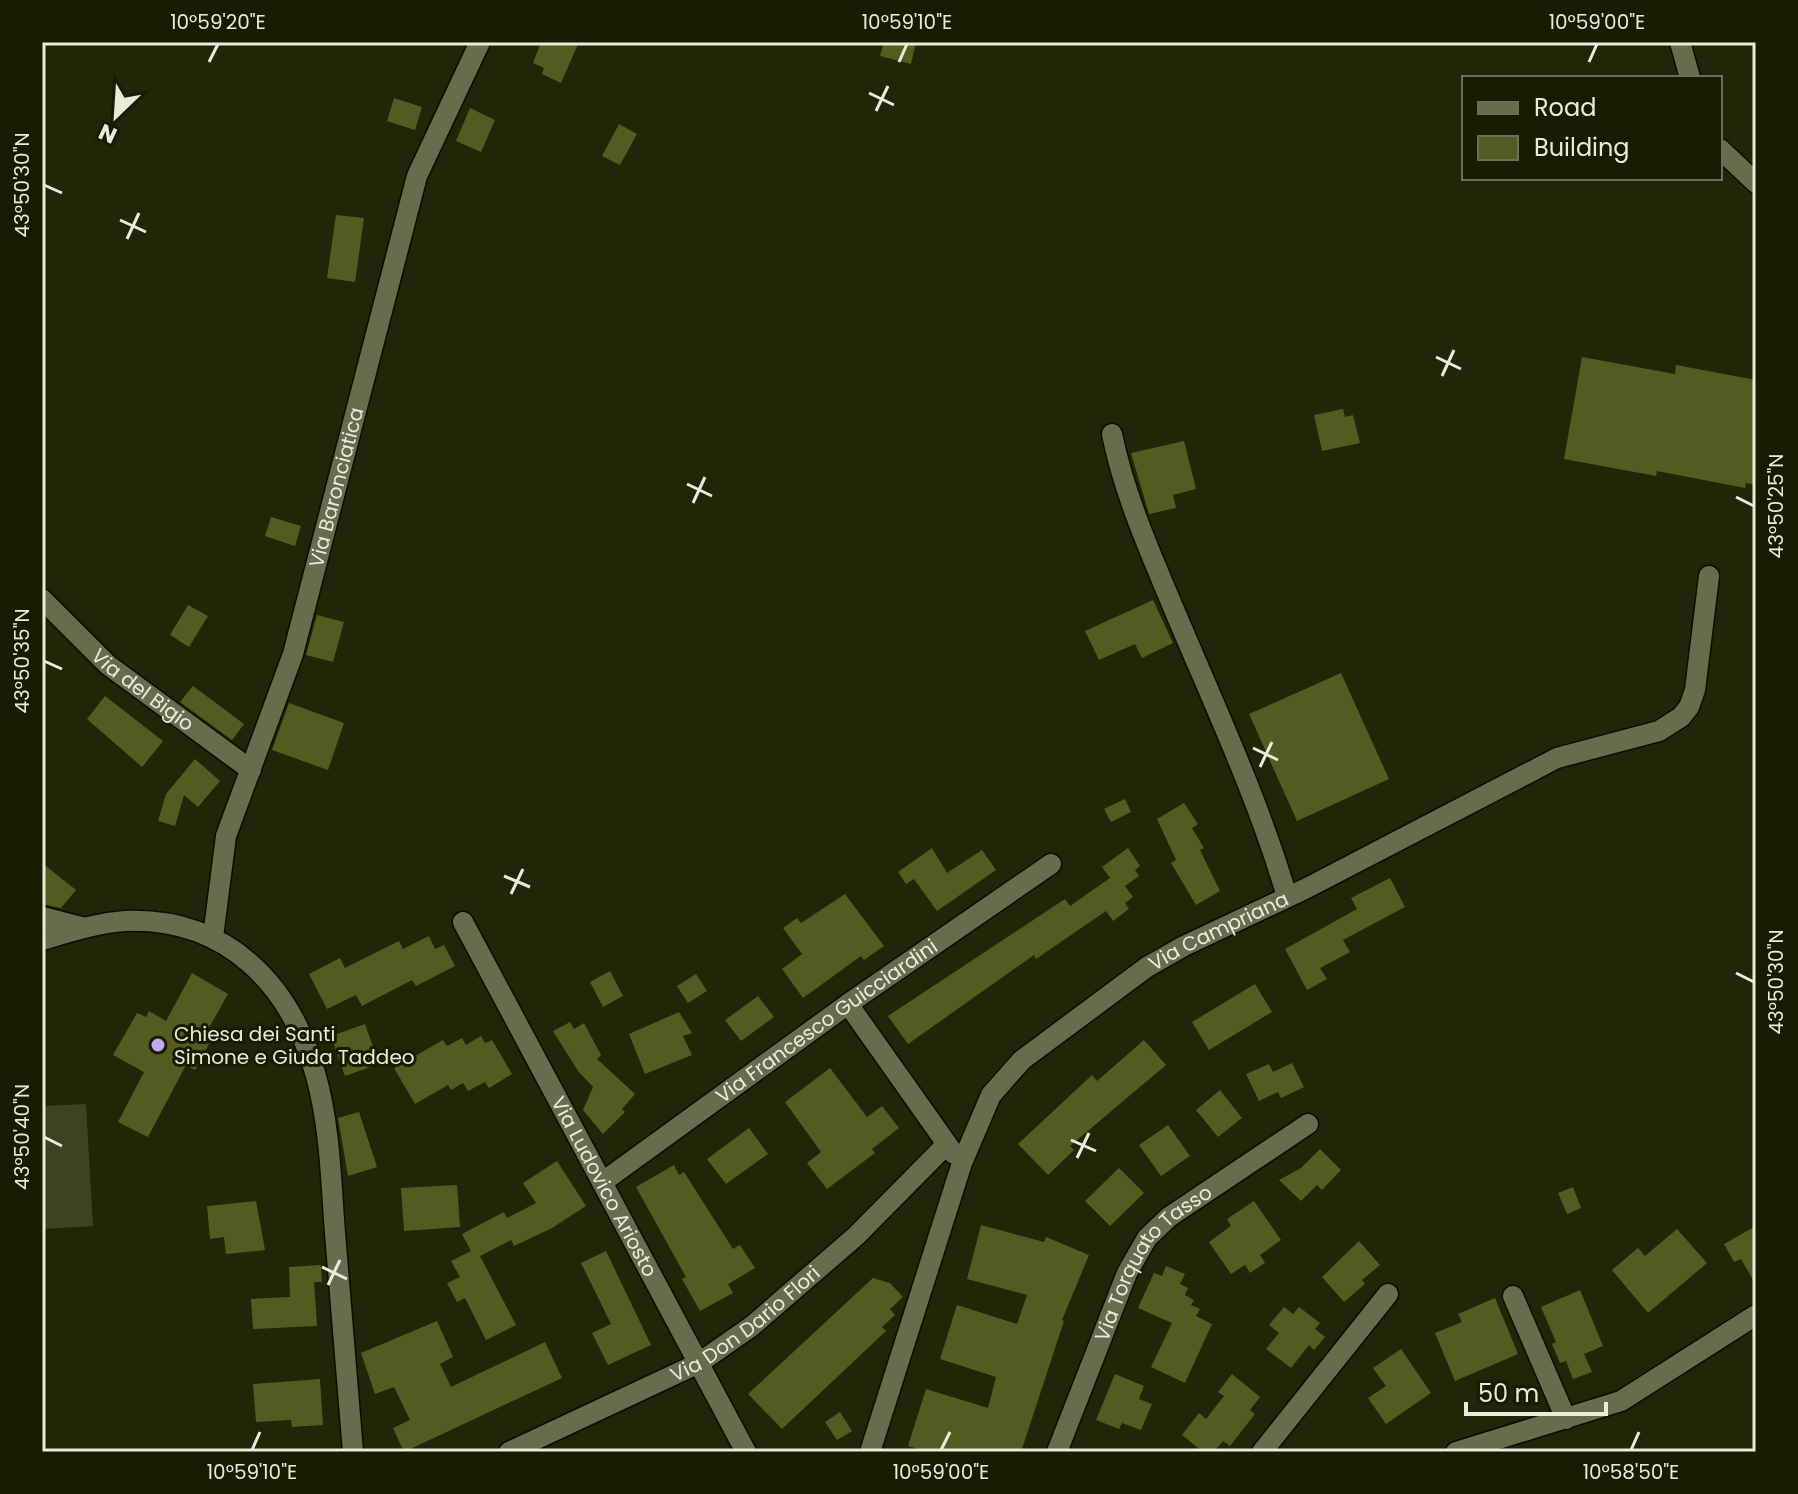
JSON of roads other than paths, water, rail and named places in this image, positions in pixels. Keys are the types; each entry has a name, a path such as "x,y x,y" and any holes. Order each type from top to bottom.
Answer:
{"street":[{"name":"Via Baronciatica","path":"213,937 226,836 293,654 417,176 480,42"},
{"path":"1680,42 1689,76"},
{"path":"1722,151 1756,183"},
{"path":"1112,434 1118,461 1153,560 1236,760 1287,897"},
{"name":"Via Campriana","path":"870,1452 962,1163 991,1095 1022,1060 1147,967 1557,758 1646,736 1671,725 1689,707 1695,690 1709,576"},
{"name":"Via del Bigio","path":"42,599 108,665 251,770"},
{"name":"Via Francesco Guicciardini","path":"604,1181 848,1004 1051,864"},
{"path":"42,917 84,928"},
{"path":"42,940 84,928 126,921 168,926 213,937 235,950 282,996 302,1033 317,1078 328,1141 353,1452"},
{"name":"Via Ludovico Ariosto","path":"463,922 746,1452"},
{"path":"848,1004 946,1145 962,1163"},
{"name":"Via Torquato Tasso","path":"1057,1452 1127,1273 1147,1238 1169,1217 1308,1124"},
{"name":"Via Don Dario Flori","path":"509,1452 699,1363 752,1326 825,1264 946,1145"},
{"path":"1262,1452 1388,1294"},
{"path":"1513,1296 1566,1419"},
{"path":"1456,1452 1621,1401 1756,1315"}],"place":[{"name":"Chiesa dei Santi Simone e Giuda Taddeo","path":"158,1045"}]}
